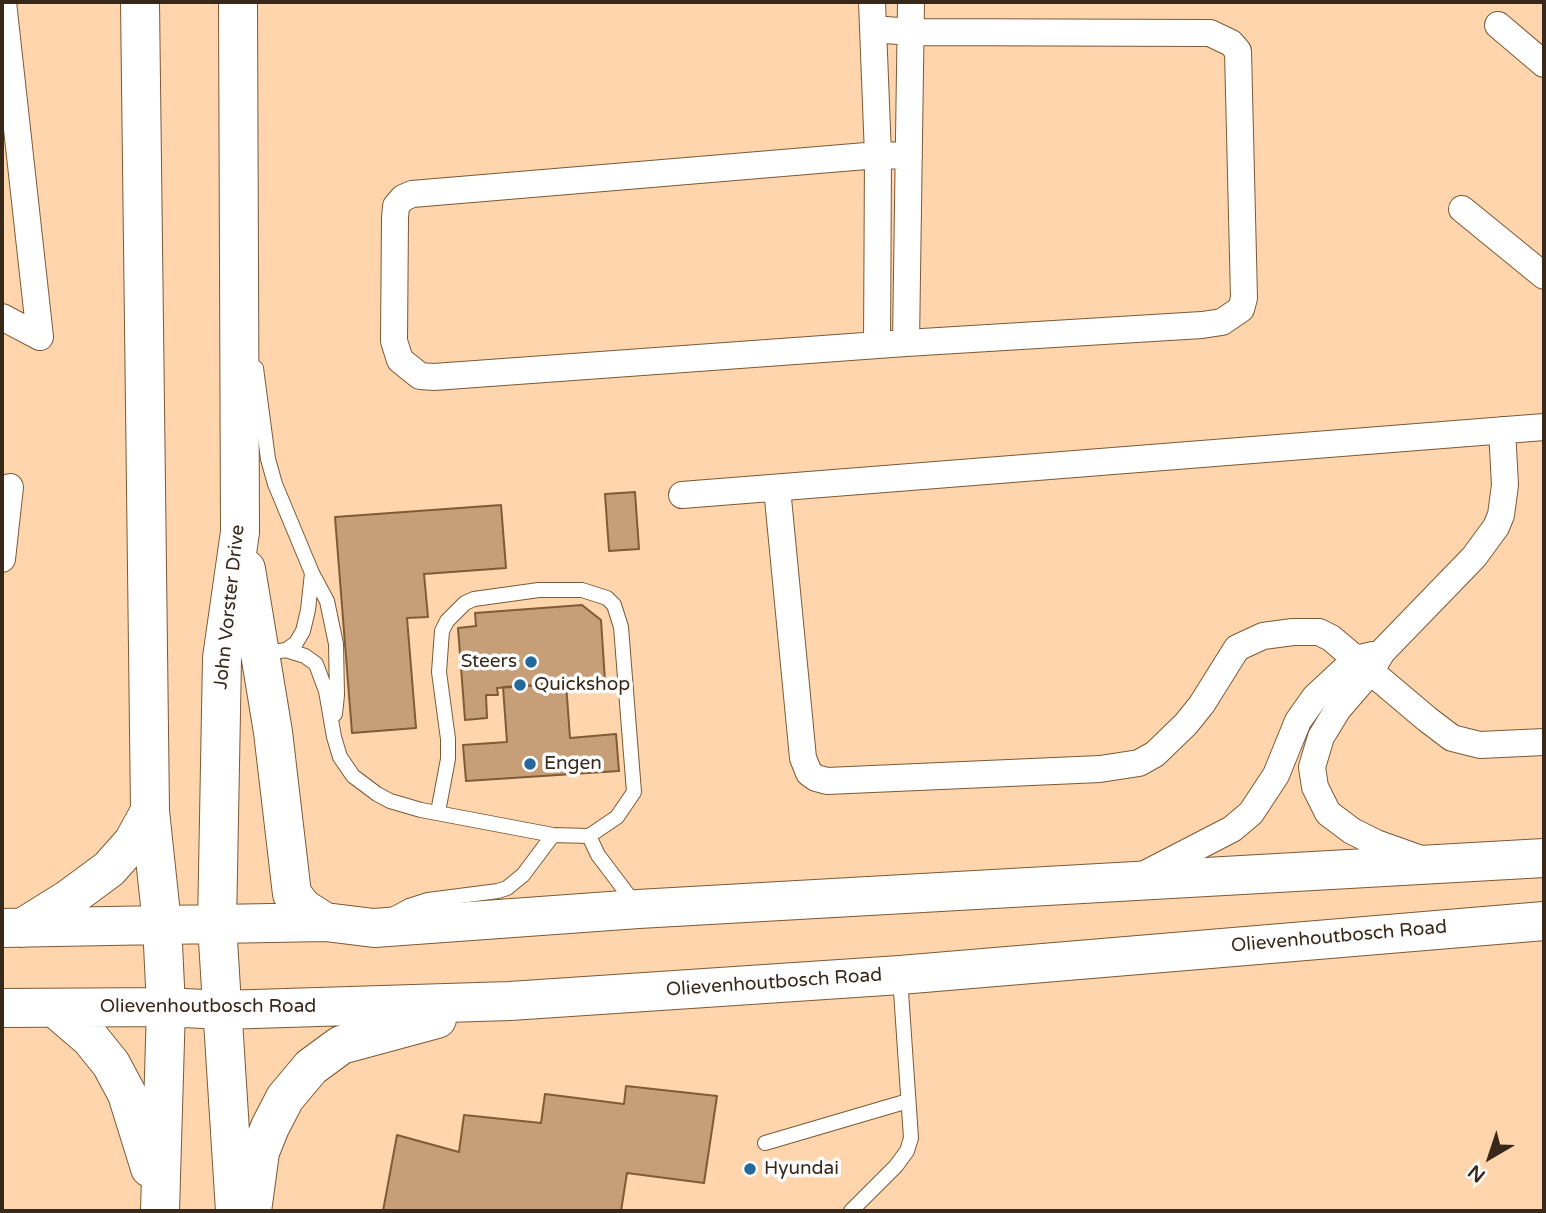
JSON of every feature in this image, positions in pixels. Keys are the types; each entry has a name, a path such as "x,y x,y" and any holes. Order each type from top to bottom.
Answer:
{"main road":[{"path":"140,2 150,811 162,924 166,1007 160,1207"},
{"name":"John Vorster Drive","path":"235,1211 218,925 250,655 240,532 238,2"},
{"path":"250,655 272,733 292,894 303,908 325,922"},
{"path":"11,928 67,900 109,869 133,842 150,811"},
{"path":"11,928 325,922 374,928 638,909 1544,858"},
{"name":"Olievenhoutbosch Road","path":"2,1009 166,1007 222,1010 510,1001 900,975 1544,921"},
{"path":"252,1211 260,1152 270,1127 285,1098 320,1060 341,1045 360,1038 510,1001"},
{"path":"55,1008 90,1038 111,1064 119,1079 134,1114 160,1207"}],"street":[{"path":"2,317 40,337 3,2"},
{"path":"872,2 878,155 877,345"},
{"path":"906,343 911,2"},
{"path":"1498,25 1544,64"},
{"path":"873,29 911,32 1210,33 1231,43 1238,51 1244,298 1241,309 1231,317 1212,324 434,377 420,376 400,360 394,341 396,206 403,198 412,194 878,155 909,156"},
{"path":"1462,209 1544,275"},
{"path":"682,495 1544,427"},
{"path":"1130,882 1232,829 1251,813 1276,775 1297,720 1315,697 1369,661 1475,557 1496,527 1504,498 1502,430"},
{"path":"2,559 10,487"},
{"path":"777,488 803,758 809,774 827,782 1100,769 1139,763 1155,754 1186,724 1202,704 1233,652 1244,643 1263,636 1293,632 1319,632 1369,661 1452,738 1480,745 1544,741"},
{"path":"1369,661 1321,737 1312,766 1315,787 1328,813 1346,827 1376,843 1439,865"}],"lane":[{"path":"239,342 247,347 255,359 268,459 275,484 312,573 327,601 336,644 337,695 333,726"},
{"path":"250,655 296,643 303,631 309,610 312,573"},
{"path":"250,655 306,656 316,664 326,691 341,757 354,776 390,801 421,810 553,835 589,836 617,817 634,792 621,627 614,605 607,598 582,590 539,590 474,599 465,603 447,621 442,631 439,671 448,759 438,812"},
{"path":"374,928 409,906 428,900 507,888 523,875 553,835"},
{"path":"589,836 598,855 638,909"},
{"path":"851,1211 896,1166 907,1151 911,1138 900,975"},
{"path":"765,1143 908,1101"}],"building":[{"path":"635,492 639,549 609,551 605,494"},
{"path":"501,505 506,568 424,574 428,617 407,618 416,728 352,733 335,517"},
{"path":"582,605 601,620 605,681 497,688 498,695 486,695 487,718 465,720 458,628 476,626 475,613"},
{"path":"566,683 570,738 616,734 619,771 466,781 463,745 507,742 503,687"},
{"path":"626,1086 717,1096 704,1183 627,1173 621,1211 383,1211 397,1135 459,1152 464,1115 541,1123 545,1094 624,1104"}],"place":[{"name":"Steers","path":"531,662"},
{"name":"Quickshop","path":"520,685"},
{"name":"Engen","path":"530,764"},
{"name":"Hyundai","path":"750,1169"}]}
